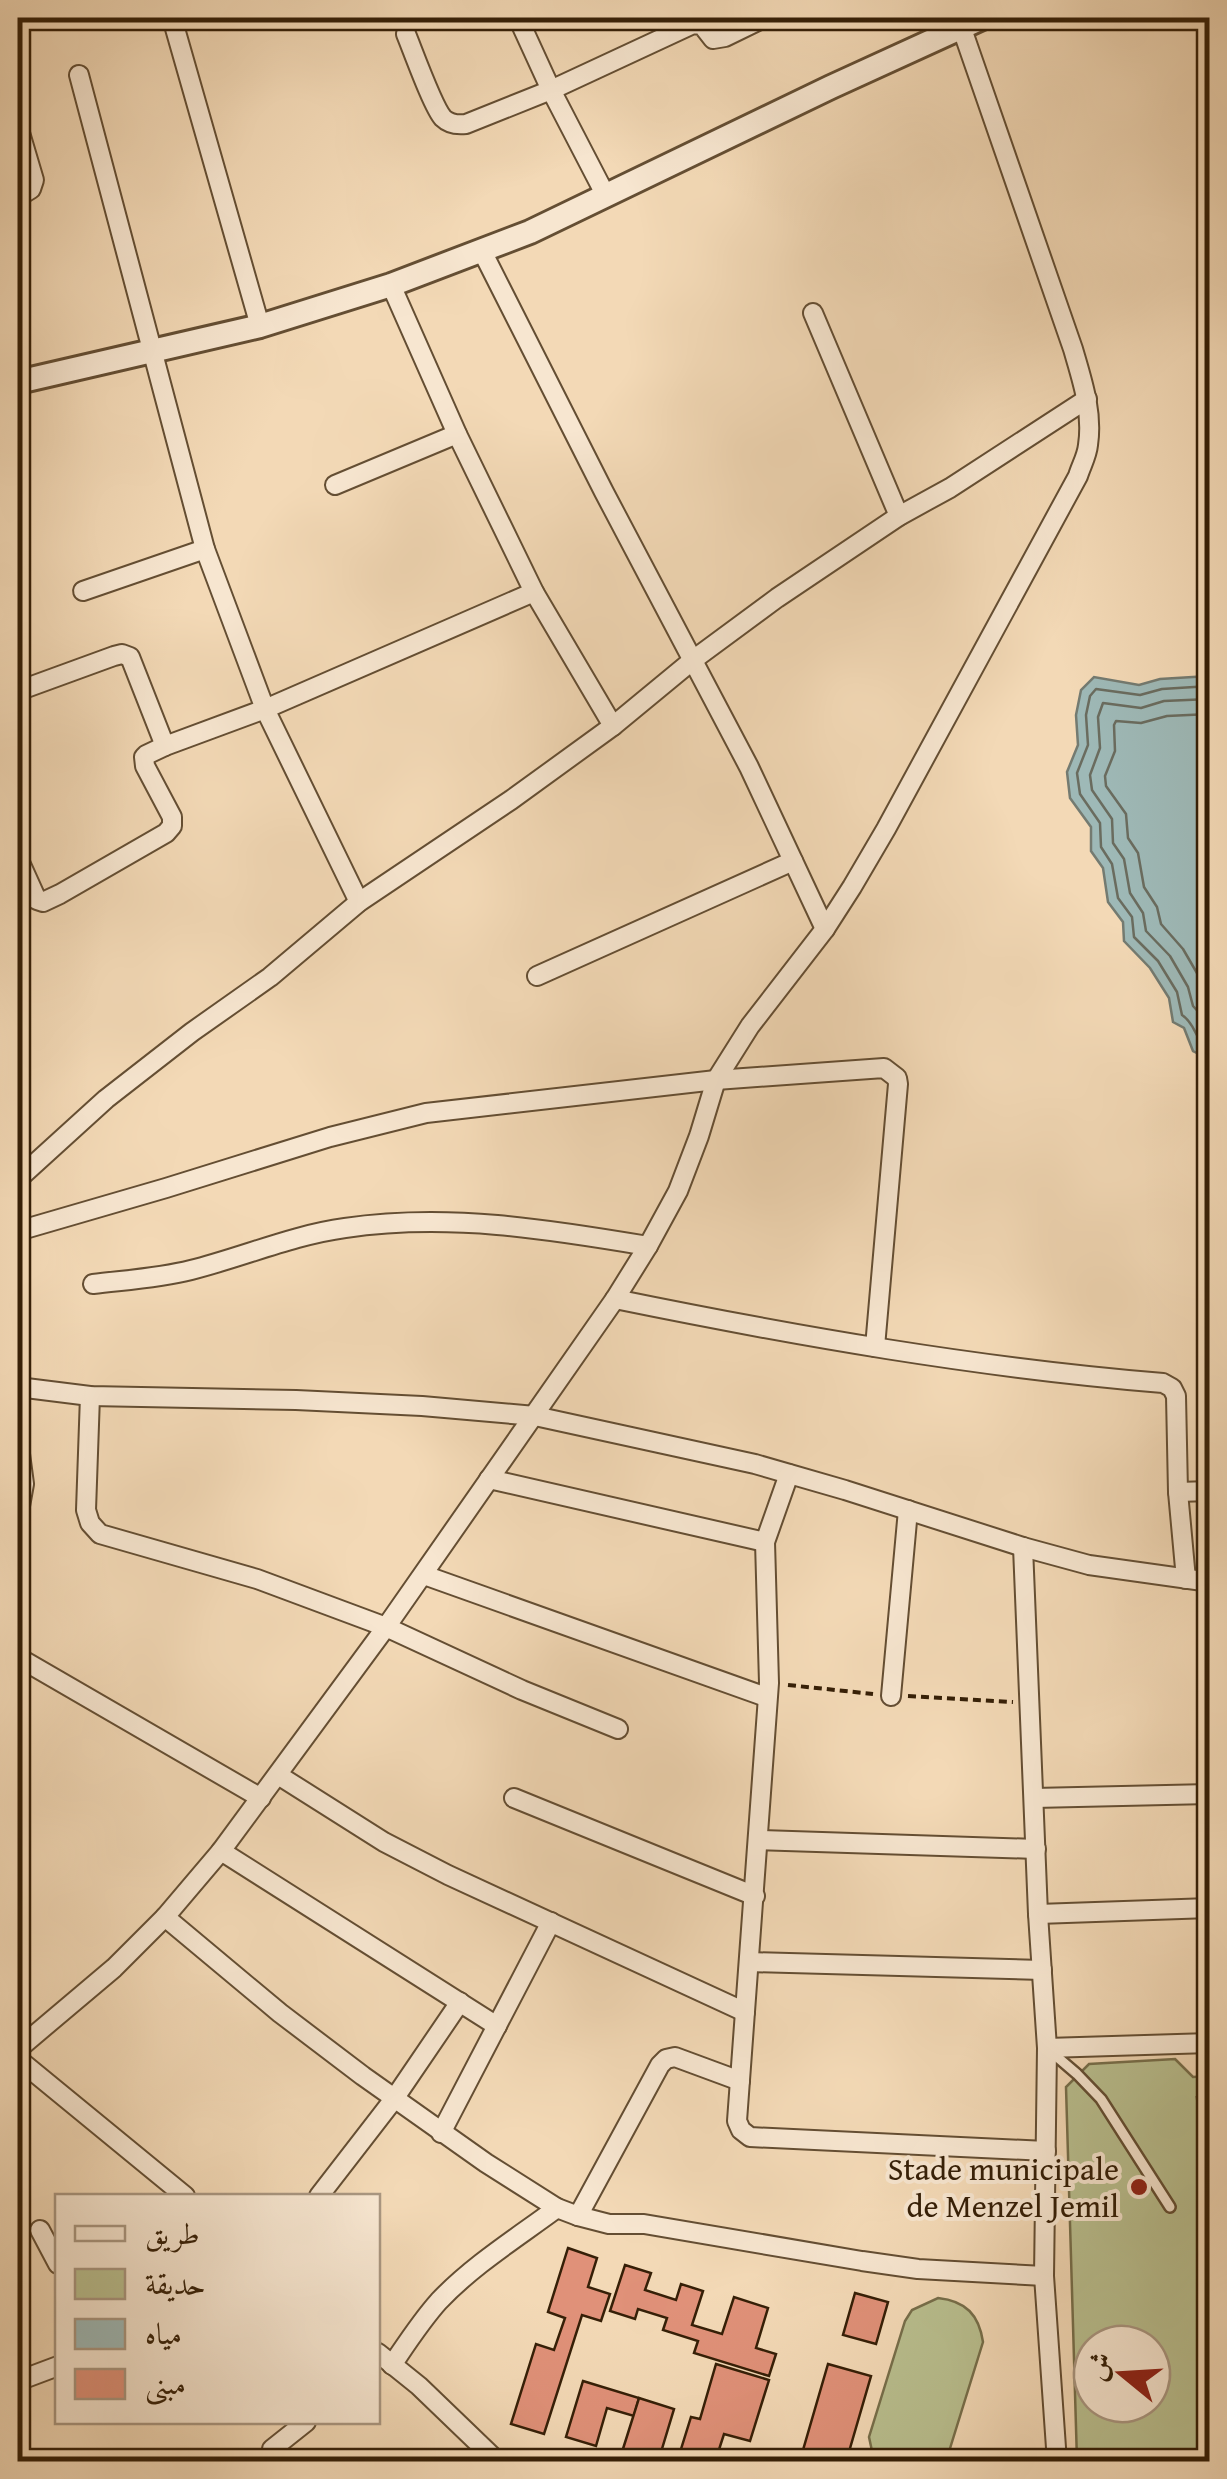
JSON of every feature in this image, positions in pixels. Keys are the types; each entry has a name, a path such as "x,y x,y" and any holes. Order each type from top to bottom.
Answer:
{"street":[{"path":"172,18 260,326"},
{"path":"518,18 606,196"},
{"path":"406,34 438,110 457,125 551,90 693,24 702,25 713,39 764,18"},
{"path":"18,382 260,326 392,285 482,251 606,196 966,20 1074,348 1089,423 1088,448 1078,476 886,830 825,928 750,1026 716,1080 700,1136 678,1191 615,1299 424,1575 221,1851 165,1917 114,1968 18,2049"},
{"path":"79,75 205,548 265,708 359,902"},
{"path":"18,126 34,180 31,189 18,197"},
{"path":"482,251 749,767 825,928"},
{"path":"392,285 457,434 534,592 613,726"},
{"path":"813,313 899,516"},
{"path":"18,1179 106,1099 270,977 359,902 613,726 777,598 899,516 950,488 1087,399"},
{"path":"335,485 457,434"},
{"path":"82,591 205,548"},
{"path":"18,858 34,895 43,902 166,833 174,822 144,760 146,755 534,592"},
{"path":"18,691 122,654 130,657 165,746"},
{"path":"537,976 793,860"},
{"path":"18,1231 330,1136 426,1114 716,1080 884,1068 897,1078 875,1346"},
{"path":"94,1284 187,1271 299,1238 406,1220 518,1227 648,1246"},
{"path":"615,1299 782,1332 1058,1375 1163,1383 1176,1396 1178,1492 1186,1579"},
{"path":"18,1386 90,1396 314,1401 535,1416 755,1464 1090,1565 1210,1582"},
{"path":"90,1396 86,1510 90,1523 100,1534 257,1580 386,1628 618,1729"},
{"path":"18,1439 24,1484 18,1517"},
{"path":"788,1474 765,1542 768,1683 737,2121 750,2137 1046,2151"},
{"path":"490,1480 765,1542"},
{"path":"1178,1492 1210,1491"},
{"path":"891,1696 908,1510"},
{"path":"1022,1547 1047,2048 1044,2276 1058,2462"},
{"path":"424,1575 766,1696"},
{"path":"18,1662 21,1659 262,1798"},
{"path":"278,1775 384,1842 745,2012"},
{"path":"1034,1798 1210,1794"},
{"path":"514,1798 755,1896"},
{"path":"758,1840 1036,1849"},
{"path":"221,1851 497,2026"},
{"path":"1038,1914 1210,1908"},
{"path":"165,1917 280,2014 394,2099 557,2208 609,2224 644,2224 862,2262 1044,2276"},
{"path":"442,2133 551,1922"},
{"path":"750,1962 1042,1970"},
{"path":"321,2194 394,2099 460,2002"},
{"path":"1047,2048 1210,2042"},
{"path":"578,2216 666,2058 740,2081"},
{"path":"18,2059 184,2194"},
{"path":"498,2462 419,2386 383,2361 460,2282 557,2208"},
{"path":"40,2230 55,2258"},
{"path":"18,2380 55,2367"},
{"path":"272,2448 303,2424"},
{"path":"468,2462 483,2448"},
{"path":"18,2450 22,2462"}],"lane":[{"path":"1047,2048 1101,2099 1170,2207"}],"green space":[{"name":"Stade municipale de Menzel Jemil","path":"1175,2059 1193,2077 1209,2076 1209,2461 1077,2461 1076,2424 1172,2424 1172,2324 1073,2324 1066,2087 1089,2064"},
{"path":"938,2298 956,2302 969,2311 983,2342 947,2458 880,2461 872,2451 869,2437 905,2321 912,2310"}],"water":[{"path":"1210,676 1209,1059 1193,1051 1184,1028 1173,1022 1169,998 1150,968 1124,941 1123,922 1108,902 1103,868 1091,851 1091,827 1070,798 1067,772 1078,745 1076,715 1081,690 1094,677 1139,685 1160,679"}],"building":[{"path":"1210,2095 1210,2165 1202,2165 1197,2097"},
{"path":"568,2248 597,2258 588,2287 610,2294 601,2321 582,2315 544,2434 511,2424 536,2344 554,2350 565,2318 548,2312"},
{"path":"625,2265 651,2273 645,2290 676,2300 681,2284 703,2291 692,2325 722,2334 734,2297 768,2308 756,2348 776,2354 769,2376 694,2353 698,2341 663,2330 667,2318 638,2309 635,2319 610,2311"},
{"path":"855,2293 888,2302 876,2344 843,2335"},
{"path":"716,2364 769,2380 750,2441 724,2434 715,2462 677,2462 691,2417 700,2419"},
{"path":"828,2364 871,2376 846,2462 816,2462 801,2457"},
{"path":"583,2381 639,2398 634,2416 607,2408 596,2446 566,2437"},
{"path":"639,2398 674,2409 658,2462 622,2452"}],"place":[{"name":"Stade municipale de Menzel Jemil","path":"1139,2187"}]}
